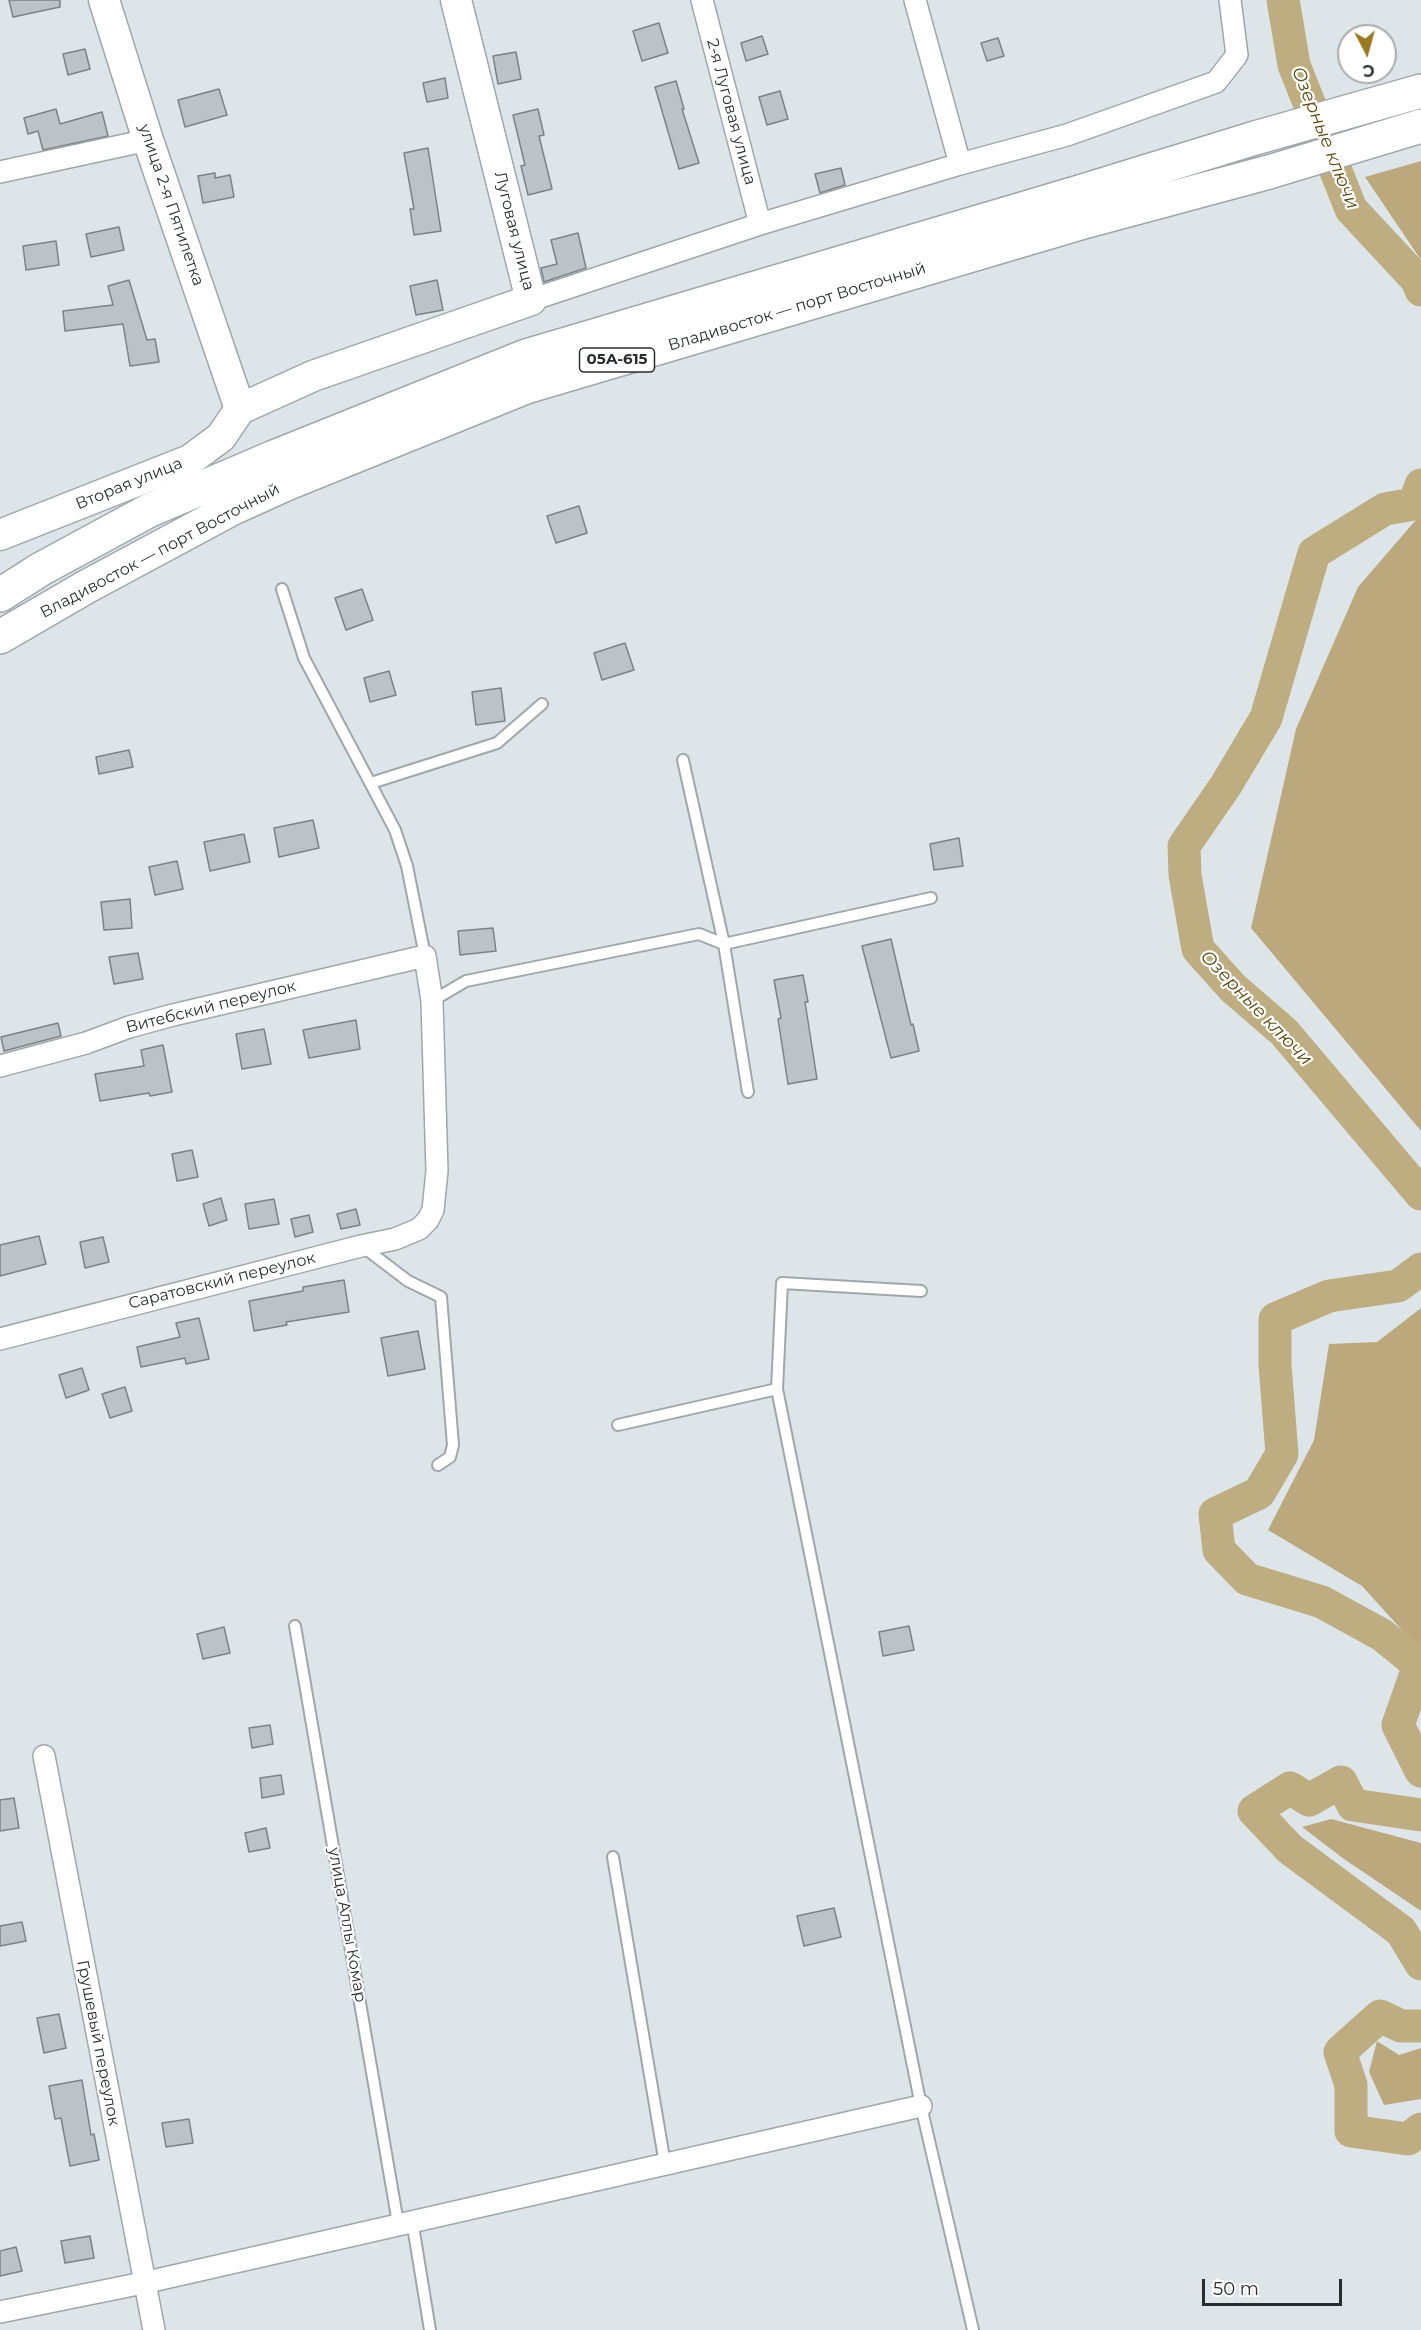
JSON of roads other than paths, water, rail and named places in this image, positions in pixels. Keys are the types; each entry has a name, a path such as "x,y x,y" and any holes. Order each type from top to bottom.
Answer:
{"highway":[{"name":"Владивосток — порт Восточный","path":"0,595 41,569 150,510 274,457 526,356 1255,138 1421,91"},
{"name":"Владивосток — порт Восточный","path":"0,638 86,587 233,508 286,484 526,387 1087,221 1364,145 1421,126"}],"main road":[{"name":"улица 2-я Пятилетка","path":"104,0 148,140 240,409"},
{"name":"Луговая улица","path":"240,409 313,376 531,300 456,0"},
{"name":"Вторая улица","path":"0,536 190,460 221,437 240,409"}],"street":[{"name":"2-я Луговая улица","path":"702,0 760,224"},
{"path":"915,0 960,164"},
{"path":"531,300 760,224 960,164 1067,135 1216,82 1237,55 1230,0"},
{"path":"0,172 148,140"},
{"path":"425,956 432,1001"},
{"name":"Витебский переулок","path":"0,1066 172,1015 425,956"},
{"name":"Саратовский переулок","path":"0,1339 407,1235 419,1228 428,1220 433,1210 437,1171 432,1001"},
{"name":"Грушевый переулок","path":"44,1756 153,2330"},
{"path":"0,2312 143,2283 921,2106"}],"lane":[{"path":"282,589 304,658 394,830 407,866 425,956"},
{"path":"371,783 497,743 542,704"},
{"path":"683,760 724,945 748,1092"},
{"path":"432,1001 466,981 699,934 724,945 931,898"},
{"path":"361,1246 408,1281 441,1298 453,1444 450,1457 438,1465"},
{"path":"921,1291 782,1283 777,1389 921,2106 973,2330"},
{"path":"618,1425 777,1389"},
{"name":"улица Аллы Комар","path":"295,1626 405,2222 430,2330"},
{"path":"613,1857 665,2164"}],"waterway":[{"name":"Озерные ключи","path":"1283,0 1294,65 1351,209 1417,280 1421,290"},
{"name":"Озерные ключи","path":"1421,485 1414,504 1385,509 1314,553 1266,718 1226,785 1184,846 1185,875 1198,949 1233,988 1284,1032 1421,1194"},
{"name":"Озерные ключи","path":"1421,1269 1398,1286 1329,1296 1275,1319 1275,1365 1282,1454 1259,1493 1215,1514 1219,1550 1247,1579 1322,1602 1382,1635 1419,1665 1398,1725 1421,1771"},
{"name":"Озерные ключи","path":"1421,1815 1353,1805 1341,1782 1309,1800 1290,1788 1254,1811 1290,1849 1401,1931 1421,1964"},
{"name":"Озерные ключи","path":"1421,2026 1401,2026 1380,2016 1340,2052 1351,2085 1351,2131 1408,2139 1421,2129"}]}
